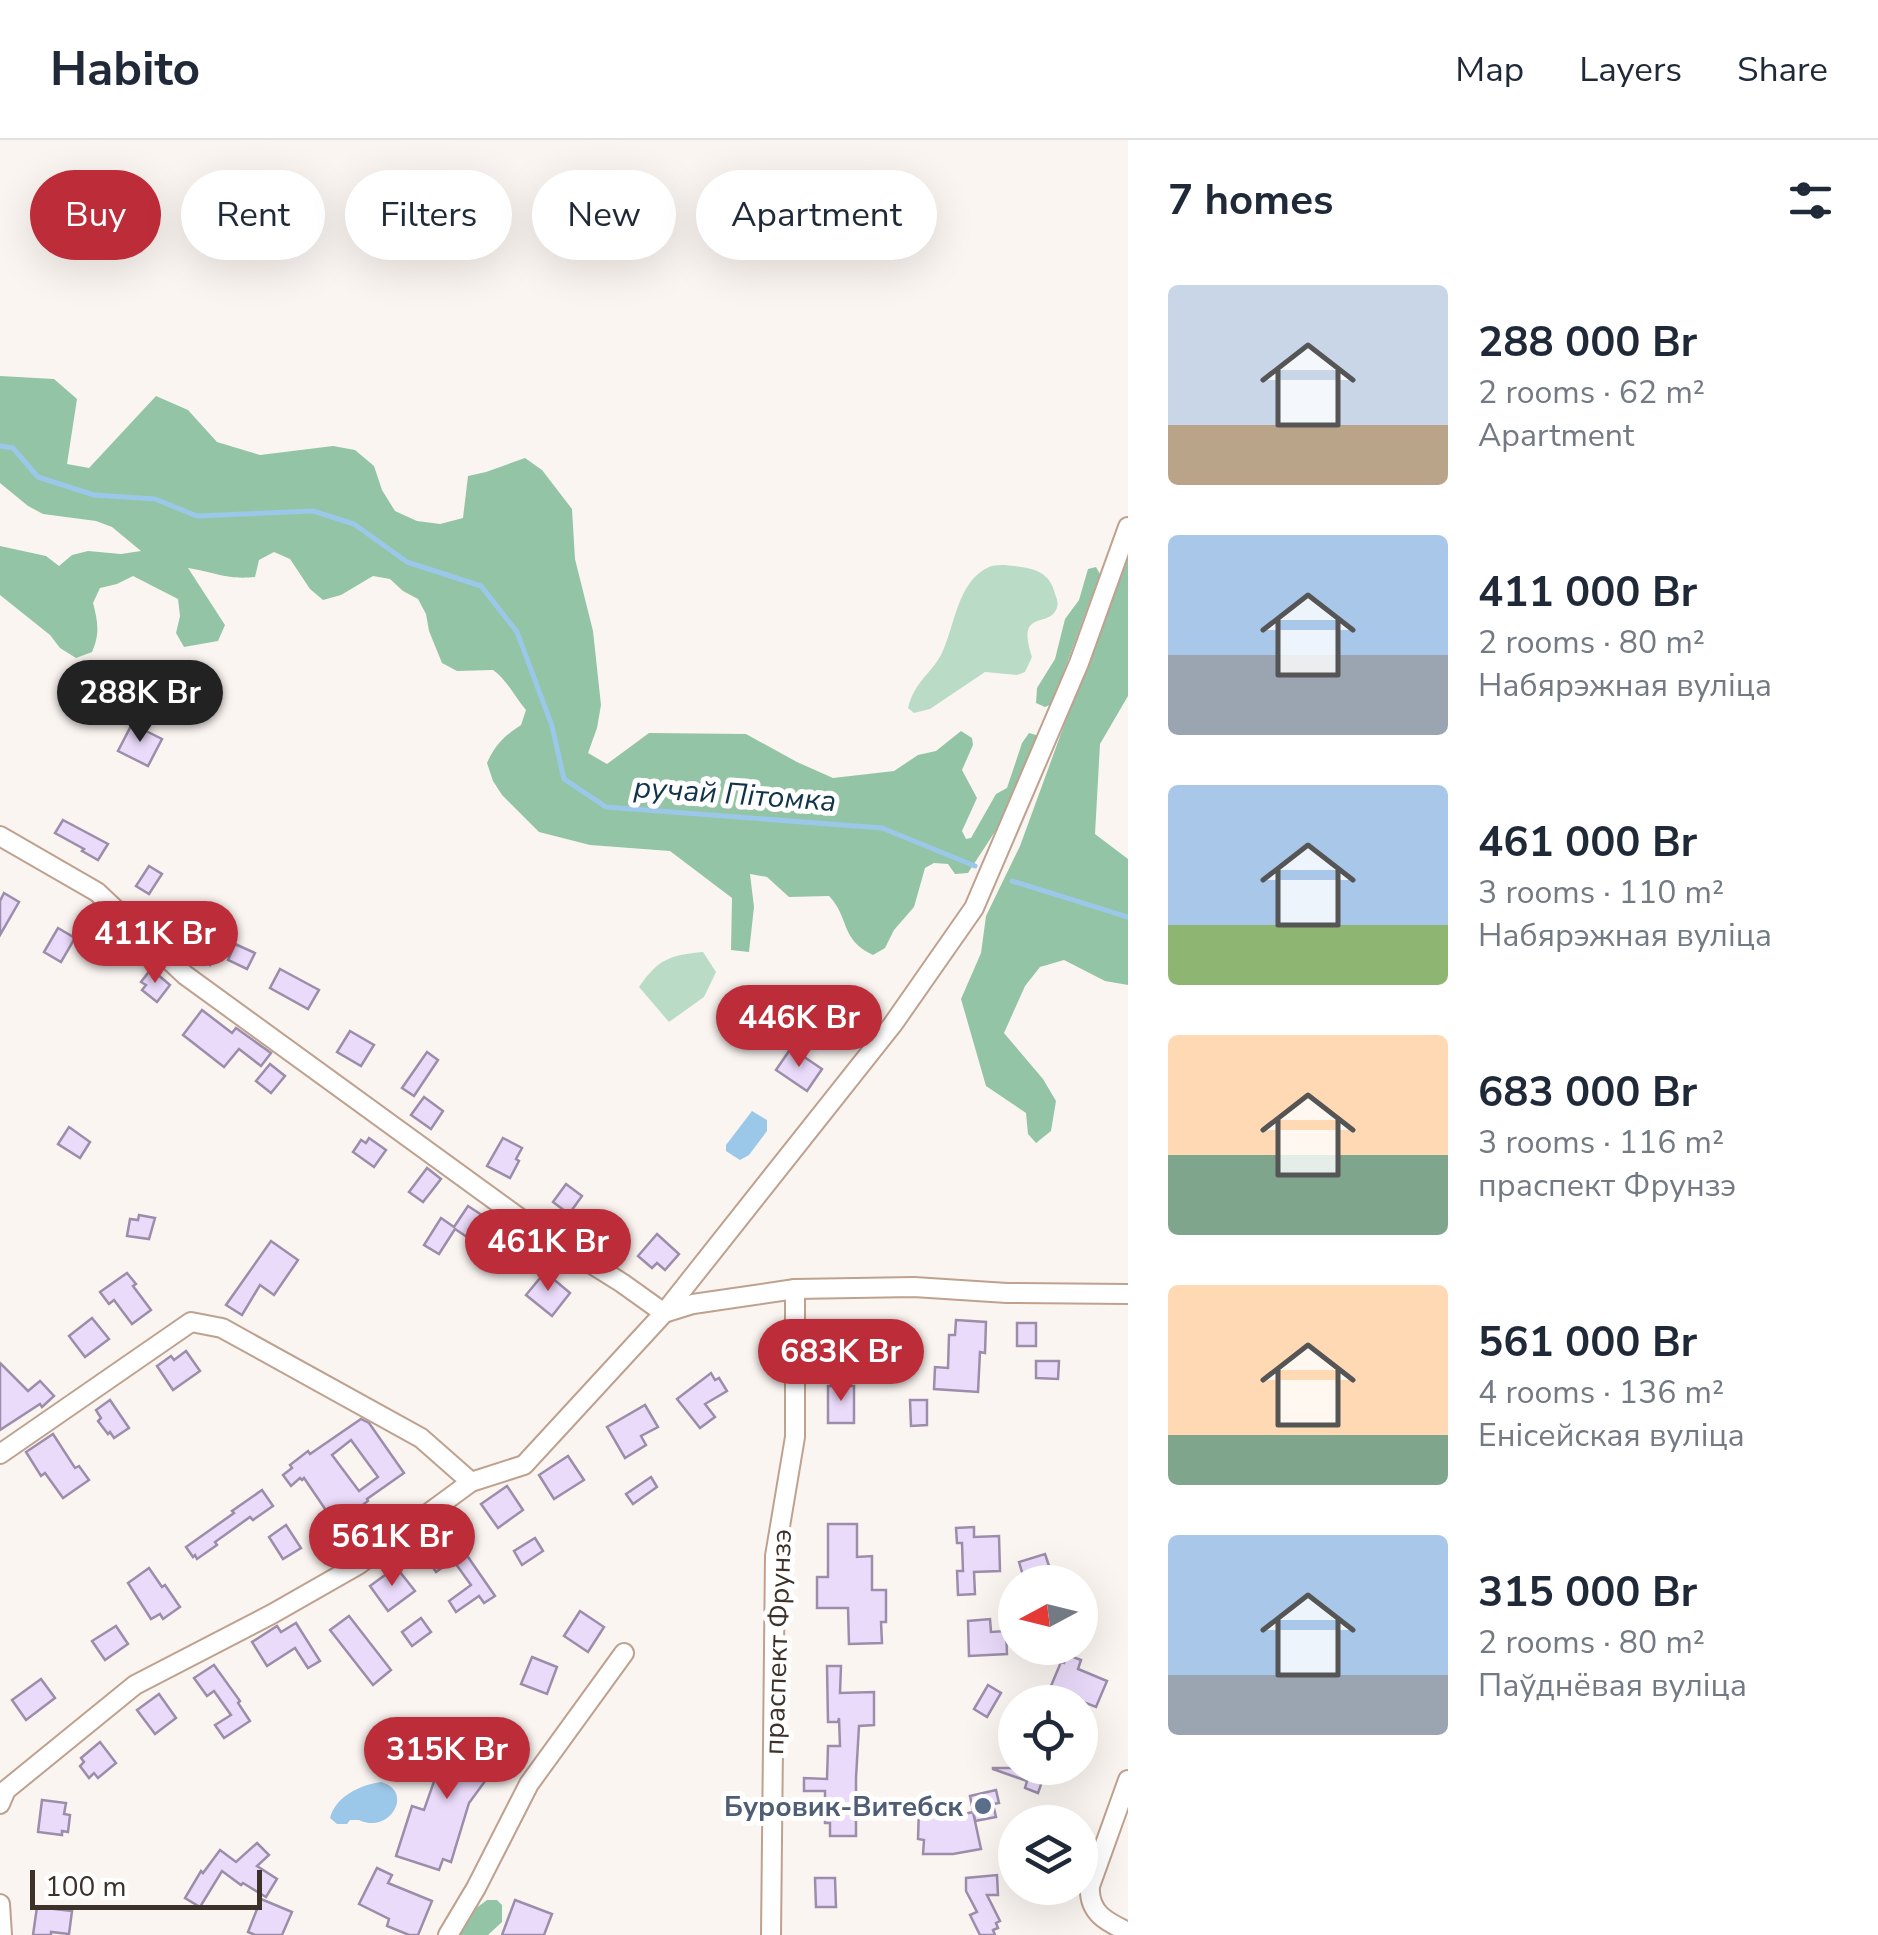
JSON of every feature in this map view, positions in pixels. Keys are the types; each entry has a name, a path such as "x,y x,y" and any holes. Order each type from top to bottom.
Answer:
{"street":[{"path":"0,1804 6,1790 135,1686 358,1565 471,1482 524,1465 664,1313 893,1024 974,908 1079,663 1128,528"},
{"path":"0,836 97,892 185,975 525,1222 664,1313"},
{"path":"664,1313 693,1304 796,1290 914,1287 1128,1294"},
{"name":"праспект Фрунзэ","path":"771,1935 775,1556 795,1437 796,1290"},
{"path":"0,1454 191,1322 222,1328 422,1438 471,1482"},
{"path":"448,1935 529,1784 624,1653"},
{"path":"1128,1780 1089,1896 1097,1914 1128,1932"},
{"path":"0,1904 2,1935"}],"green space":[{"path":"0,376 54,379 77,399 67,464 89,468 156,396 188,410 217,442 260,455 333,446 355,450 374,466 395,511 417,521 440,524 463,518 468,476 525,458 542,470 572,509 575,559 593,631 601,705 588,753 607,764 649,733 746,734 833,778 894,771 918,755 936,751 961,731 972,738 973,745 962,770 977,798 962,831 966,839 971,838 996,794 1007,788 1029,733 1036,735 1037,744 1002,821 968,873 955,874 948,864 934,863 925,868 914,907 894,930 885,948 873,955 855,943 829,896 789,897 767,877 750,874 754,907 749,952 731,950 732,898 670,851 590,845 539,832 502,795 487,763 501,741 521,725 526,710 493,670 457,671 442,663 418,599 390,579 373,576 341,595 323,600 310,589 290,559 274,552 259,560 255,577 228,577 188,568 225,625 218,641 184,647 176,633 178,599 133,576 100,588 93,603 97,628 92,652 76,658 60,648 50,635 0,595 0,546 46,556 59,566 72,555 88,551 141,551 112,527 43,514 0,483"},
{"path":"1128,550 1128,696 1100,744 1095,834 1128,859 1128,985 1105,981 1064,960 1040,967 1025,986 1004,1033 1043,1079 1056,1101 1051,1131 1036,1143 1028,1134 1026,1113 986,1086 961,999 981,953 986,916 1020,846"},
{"path":"995,565 1043,574 1052,585 1057,602 1052,615 1030,626 1028,642 1032,657 1025,672 985,672 930,709 914,713 908,708 911,699 941,655 963,594 978,574"},
{"path":"1096,567 1100,574 1052,704 1045,707 1036,703 1037,688 1055,659 1065,619 1079,600 1088,569"},
{"path":"703,952 716,972 704,997 669,1022 639,987 666,960"},
{"path":"487,1900 497,1900 502,1905 502,1922 488,1935 452,1935 463,1918"}],"water":[{"path":"752,1111 767,1120 767,1131 749,1155 740,1160 726,1151 726,1145"},
{"path":"381,1782 396,1794 397,1802 389,1817 370,1823 350,1820 347,1824 337,1824 330,1818 350,1793"}],"building":[{"path":"132,724 162,739 148,766 118,751"},
{"path":"63,820 108,844 98,860 55,833"},
{"path":"149,866 162,874 149,894 136,886"},
{"path":"4,893 19,902 0,935 0,901"},
{"path":"58,928 75,938 61,962 44,952"},
{"path":"201,935 221,946 210,965 190,954"},
{"path":"235,944 255,953 247,969 228,960"},
{"path":"151,969 170,985 157,1002 142,990 146,985 141,982"},
{"path":"280,969 319,990 308,1009 270,988"},
{"path":"202,1010 232,1033 236,1028 271,1053 261,1066 239,1049 224,1067 183,1035"},
{"path":"350,1031 374,1045 361,1066 337,1052"},
{"path":"791,1048 822,1069 807,1091 776,1070"},
{"path":"427,1052 438,1060 414,1096 402,1088"},
{"path":"270,1064 285,1076 271,1093 256,1081"},
{"path":"424,1097 443,1111 431,1129 411,1115"},
{"path":"69,1127 90,1142 80,1158 58,1144"},
{"path":"369,1138 386,1150 374,1167 353,1152 361,1140 366,1143"},
{"path":"503,1138 522,1148 510,1178 487,1166"},
{"path":"427,1168 441,1179 423,1202 409,1192"},
{"path":"566,1184 582,1196 569,1214 553,1202"},
{"path":"468,1206 488,1219 473,1241 455,1229 439,1254 424,1245 441,1218 454,1227"},
{"path":"139,1215 155,1218 149,1239 127,1236 130,1219 138,1220"},
{"path":"657,1234 679,1254 665,1270 657,1263 652,1268 638,1256"},
{"path":"271,1241 298,1260 274,1295 260,1285 242,1315 226,1305"},
{"path":"545,1272 570,1293 552,1316 526,1295"},
{"path":"127,1273 151,1310 132,1324 114,1300 109,1304 100,1292"},
{"path":"92,1318 109,1339 85,1357 69,1336"},
{"path":"956,1320 986,1322 978,1392 934,1389 935,1367 948,1368 949,1335 955,1335"},
{"path":"1017,1323 1036,1323 1036,1346 1017,1346"},
{"path":"846,1328 847,1361 822,1362 821,1338 828,1337 828,1329"},
{"path":"186,1351 200,1371 173,1390 157,1366"},
{"path":"1036,1361 1059,1361 1058,1379 1036,1378"},
{"path":"0,1363 28,1391 40,1381 54,1396 0,1430"},
{"path":"711,1373 727,1391 705,1404 715,1417 700,1428 677,1399"},
{"path":"828,1386 854,1386 854,1423 828,1423"},
{"path":"110,1400 129,1428 114,1438 98,1421 101,1418 96,1410"},
{"path":"910,1400 927,1400 927,1425 911,1426"},
{"path":"645,1405 658,1427 641,1436 646,1445 625,1458 607,1427"},
{"path":"361,1419 369,1423 404,1473 336,1525 304,1478 291,1486 283,1475 308,1451 310,1454","holes":["351,1440 378,1477 359,1491 332,1455"]},
{"path":"53,1434 75,1468 79,1466 89,1480 63,1498 45,1473 41,1476 26,1452"},
{"path":"568,1456 584,1480 554,1499 539,1475"},
{"path":"651,1477 657,1487 633,1504 626,1494"},
{"path":"507,1486 523,1510 498,1528 481,1504"},
{"path":"262,1490 273,1506 253,1520 250,1517 197,1559 193,1557 186,1547"},
{"path":"828,1524 857,1524 857,1557 872,1556 872,1590 886,1590 882,1643 849,1644 848,1608 817,1608 817,1577 828,1577"},
{"path":"286,1525 301,1548 283,1559 269,1537"},
{"path":"974,1527 974,1537 999,1536 998,1571 974,1572 975,1594 958,1595 957,1571 963,1571 962,1543 957,1543 956,1528"},
{"path":"448,1528 495,1596 484,1603 479,1596 456,1612 449,1601 471,1585 453,1560 436,1572 423,1553 430,1548 427,1543"},
{"path":"535,1538 543,1551 522,1565 514,1551"},
{"path":"1045,1554 1049,1565 1020,1565 1019,1562"},
{"path":"396,1567 415,1591 388,1611 370,1586"},
{"path":"149,1568 180,1607 163,1619 160,1614 151,1619 128,1583"},
{"path":"580,1611 604,1627 588,1652 564,1636"},
{"path":"349,1616 391,1670 373,1685 330,1630"},
{"path":"421,1618 431,1632 412,1646 402,1632"},
{"path":"990,1619 991,1632 998,1632 998,1654 969,1656 968,1621"},
{"path":"296,1623 320,1661 308,1668 295,1648 267,1666 252,1642 277,1626 281,1632"},
{"path":"116,1626 128,1644 105,1660 92,1641"},
{"path":"532,1657 557,1667 547,1694 521,1684"},
{"path":"214,1665 250,1721 224,1738 215,1725 231,1715 214,1691 207,1696 194,1678"},
{"path":"1060,1665 1079,1665 1078,1669 1107,1681 1098,1702 1098,1685 1051,1685"},
{"path":"827,1666 841,1666 840,1693 874,1692 874,1725 859,1726 856,1836 830,1836 830,1823 825,1823 825,1791 804,1791 804,1778 827,1779 828,1746 840,1746 839,1718 838,1722 828,1722"},
{"path":"41,1679 55,1698 26,1720 12,1700"},
{"path":"988,1685 998,1691 987,1717 974,1709"},
{"path":"159,1694 176,1718 155,1734 137,1710"},
{"path":"465,1727 497,1750 485,1768 491,1773 469,1803 451,1862 443,1859 439,1870 396,1856 412,1806 424,1810 437,1773 433,1770"},
{"path":"100,1742 116,1763 98,1778 94,1773 89,1778 80,1766 84,1762 81,1758"},
{"path":"1026,1785 1041,1785 1038,1793"},
{"path":"996,1790 996,1817 975,1821 970,1796"},
{"path":"42,1800 66,1803 64,1814 70,1815 68,1832 38,1832"},
{"path":"919,1809 942,1810 942,1819 973,1812 981,1849 923,1854 924,1840 918,1839"},
{"path":"257,1843 269,1855 257,1866 277,1879 266,1897 222,1871 200,1907 185,1898 220,1850 236,1862"},
{"path":"377,1868 392,1875 388,1883 432,1901 418,1935 387,1926 389,1919 359,1904"},
{"path":"997,1875 998,1895 987,1895 1000,1921 993,1930 995,1935 980,1935 970,1915 977,1912 966,1891 966,1878"},
{"path":"815,1878 835,1878 836,1907 816,1907"},
{"path":"261,1899 292,1912 282,1935 248,1932"},
{"path":"515,1900 552,1914 544,1935 502,1935"},
{"path":"37,1907 72,1911 69,1934 33,1935"}],"waterway":[{"name":"ручай Пітомка","path":"0,446 13,448 38,477 94,495 155,499 197,516 313,511 354,524 407,562 481,586 517,632 552,726 564,779 606,807 882,828 975,866"},
{"name":"ручай Пітомка","path":"1012,881 1128,917"}],"place":[{"name":"Буровик-Витебск","path":"983,1806"}]}
